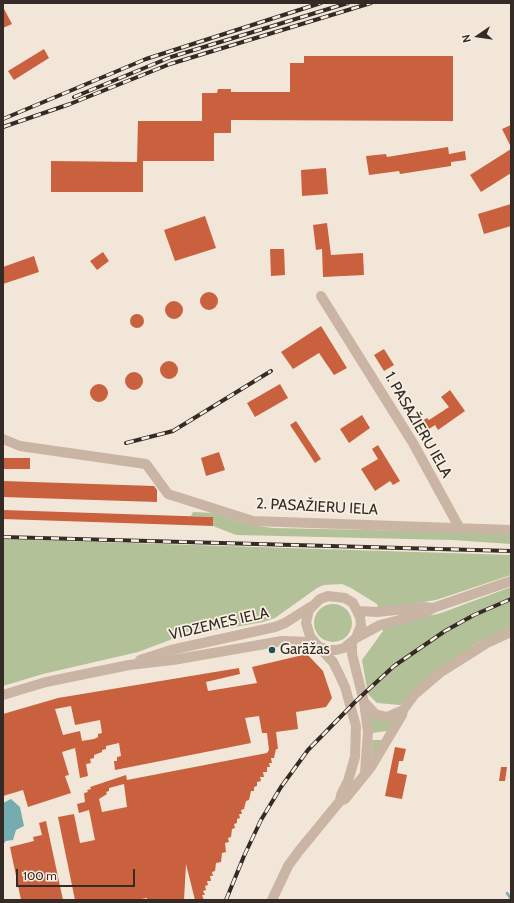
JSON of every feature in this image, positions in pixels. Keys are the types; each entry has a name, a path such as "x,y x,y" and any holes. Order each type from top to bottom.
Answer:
{"street":[{"name":"1. PASAŽIERU IELA","path":"321,296 413,443 459,527"},
{"name":"2. PASAŽIERU IELA","path":"3,440 20,446 146,464 168,494 254,521 459,527"},
{"path":"459,527 511,530"},
{"name":"VIDZEMES IELA","path":"3,695 46,682 129,665 181,659 282,641 316,644 327,650 336,650 344,648 380,625 426,613 433,608 511,581"},
{"name":"VIDZEMES IELA","path":"129,665 171,650 275,627 285,623 320,599 328,596 345,598 358,611 377,612 424,607 433,608"},
{"path":"272,900 292,861 340,801 355,757 356,726 345,687 333,662 310,636 306,623 307,617 313,605"},
{"path":"358,611 361,625 354,641 352,654 364,702 368,736 364,772"},
{"path":"364,702 368,708 381,716 394,716 403,710 414,695 442,672 488,643 511,632"},
{"path":"340,801 346,799 364,772 371,767 402,715 403,710"},
{"path":"356,726 368,736 382,737 390,734"}],"green space":[{"path":"193,512 212,513 250,525 273,528 511,533 511,544 452,540 236,535 213,526 213,517 191,516"},
{"path":"3,539 511,555 511,575 436,600 378,609 377,604 342,584 324,585 317,588 275,618 263,622 218,630 204,628 182,633 170,640 138,652 43,674 3,686"},
{"path":"511,587 511,627 479,642 422,682 400,705 377,703 368,694 362,660 383,631 382,628 441,613"},
{"path":"333,604 346,610 352,623 346,636 333,642 320,636 314,623 320,610"},
{"path":"369,715 395,719 387,731 371,733"},
{"path":"372,740 383,740 371,759"}],"water":[{"path":"11,799 20,807 24,826 16,830 13,840 6,841 3,844 3,803"}],"building":[{"path":"3,7 12,24 3,28"},
{"path":"44,49 49,58 14,80 8,71"},
{"path":"304,56 453,56 453,121 231,120 231,133 214,133 214,161 143,161 143,192 51,192 51,161 137,162 138,121 202,121 202,93 217,93 218,89 231,89 231,92 290,92 290,63 304,63"},
{"path":"511,125 511,147 502,129"},
{"path":"448,147 449,154 465,151 466,160 451,162 451,166 400,174 399,171 369,175 366,156 386,154 387,157"},
{"path":"511,149 511,173 481,192 470,175"},
{"path":"326,168 328,194 302,196 301,170"},
{"path":"511,204 511,226 484,234 478,214"},
{"path":"205,216 216,248 175,261 164,230"},
{"path":"327,223 331,255 363,253 364,275 323,277 322,249 316,250 313,225"},
{"path":"270,249 284,249 285,275 271,276"},
{"path":"103,252 109,261 97,270 90,261"},
{"path":"34,256 39,272 3,284 3,267"},
{"path":"209,292 215,295 218,301 215,307 209,310 203,307 200,301 203,295"},
{"path":"174,301 180,304 183,310 180,316 174,319 168,316 165,310 168,304"},
{"path":"134,314 140,314 144,318 144,324 140,328 134,328 130,324 130,318"},
{"path":"321,326 347,368 334,375 319,353 293,369 281,352"},
{"path":"384,349 394,365 384,371 374,355"},
{"path":"169,361 175,364 178,370 175,376 169,379 163,376 160,370 163,364"},
{"path":"134,372 140,375 143,381 140,387 134,390 128,387 125,381 128,375"},
{"path":"99,384 105,387 108,393 105,399 99,402 93,399 90,393 93,387"},
{"path":"280,384 288,398 255,417 247,403"},
{"path":"450,390 465,411 438,430 435,425 420,435 414,426 427,418 429,420 449,407 441,397"},
{"path":"362,415 370,428 349,443 340,429"},
{"path":"296,421 321,459 315,463 290,425"},
{"path":"378,445 400,481 393,485 390,481 375,491 361,469 378,459 372,449"},
{"path":"219,452 225,470 206,476 201,458"},
{"path":"3,458 30,458 30,469 3,469"},
{"path":"3,481 154,486 157,490 157,502 3,497"},
{"path":"3,510 213,517 213,526 3,519"},
{"path":"307,654 323,671 332,698 326,707 296,712 298,729 276,732 278,749 276,749 274,758 271,758 272,763 269,763 270,767 267,767 267,772 263,772 264,777 260,777 261,781 257,782 257,786 254,787 254,791 251,791 249,800 246,801 244,809 241,810 242,814 239,814 240,818 237,819 237,823 234,824 235,828 232,829 231,837 228,838 229,842 225,843 226,852 222,853 221,862 216,863 215,871 212,872 213,876 210,876 211,881 207,881 208,885 205,886 206,890 203,891 205,895 202,895 204,900 195,900 186,864 184,900 147,900 147,898 136,900 75,900 58,817 74,814 80,843 95,840 89,810 79,813 77,804 85,802 84,793 91,789 90,787 126,775 127,780 267,753 269,750 267,733 262,733 259,716 245,718 251,743 115,770 114,761 117,761 117,757 121,756 119,743 106,746 106,749 94,755 94,758 90,759 91,763 86,764 88,776 80,778 75,748 62,752 69,775 65,776 71,793 28,807 23,790 3,796 3,714 58,698 239,668 240,674 206,682 208,691 257,683 252,667","holes":["71,706 75,725 100,720 102,733 98,734 98,737 94,739 82,741 80,731 63,735 55,709","124,784 127,807 102,812 99,799 107,794 106,792 109,791 109,788"]},
{"path":"395,747 406,749 403,761 399,761 397,773 407,775 402,799 385,796"},
{"path":"501,767 507,767 505,781 499,781"},
{"path":"46,821 63,900 21,900 10,847 34,841 33,837 42,835 39,823"}],"waterway":[{"path":"507,893 511,899"}],"railway":[{"path":"3,119 146,59 321,3"},
{"path":"74,97 171,57 348,3"},
{"path":"3,127 70,104 170,64 371,3"},
{"path":"126,443 173,431 271,371"},
{"path":"3,537 511,551"},
{"path":"226,900 261,820 281,787 308,750 356,701 394,666 445,631 474,615 511,599"}],"place":[{"name":"Garāžas","path":"272,650"}]}
